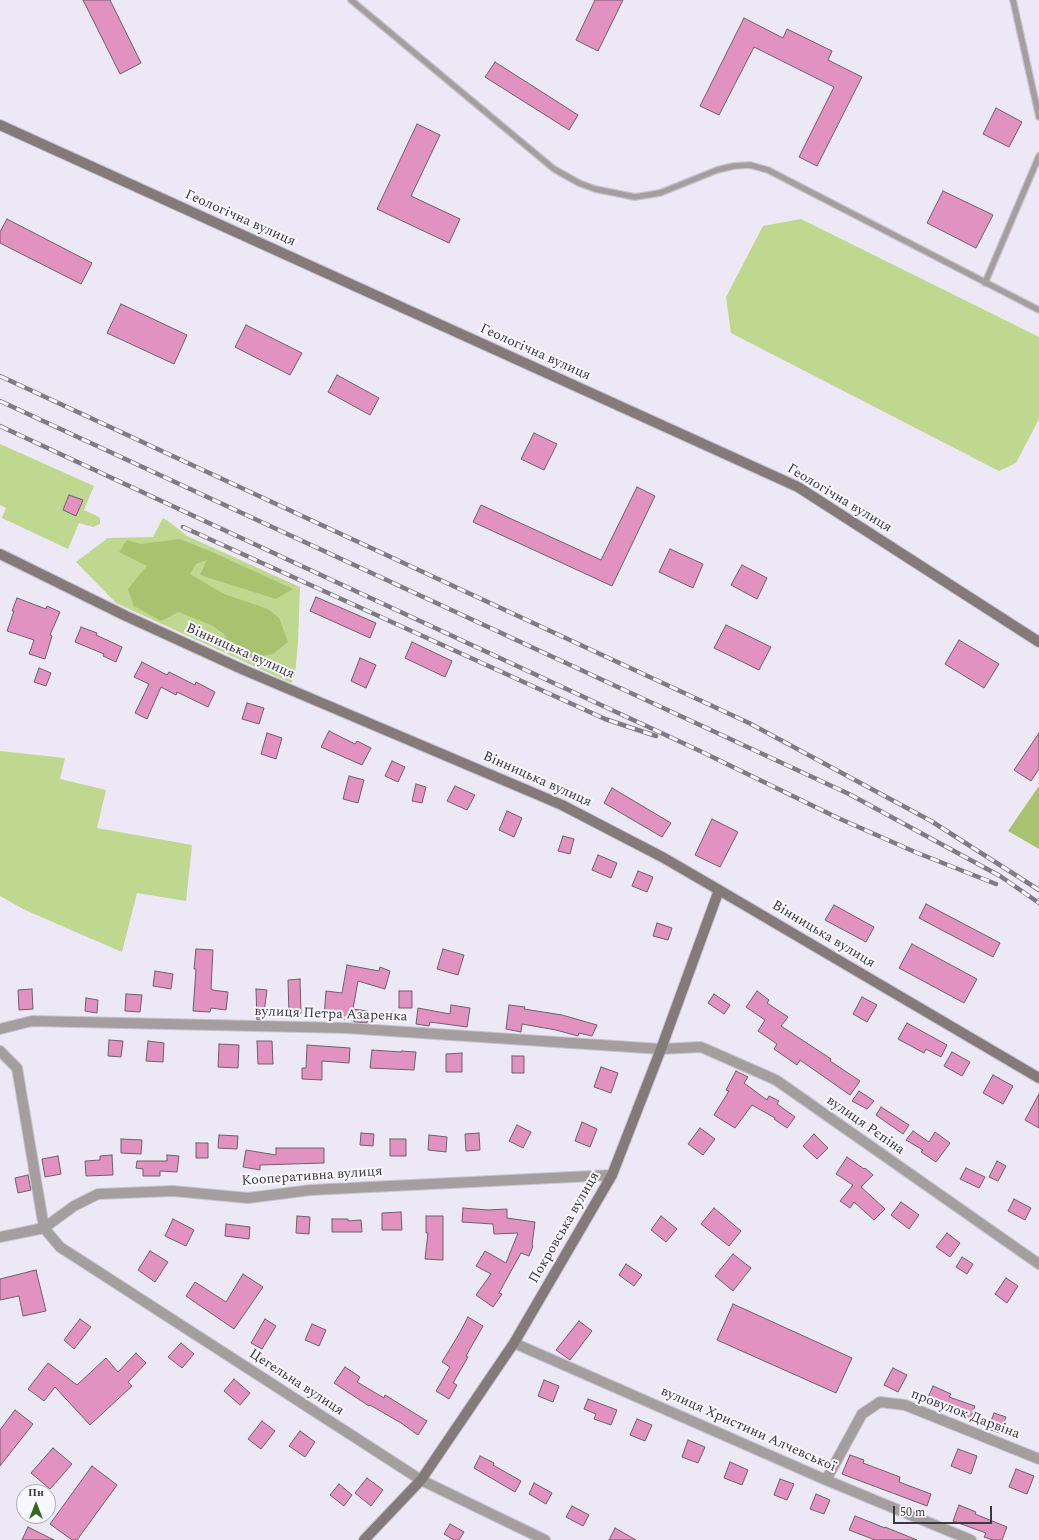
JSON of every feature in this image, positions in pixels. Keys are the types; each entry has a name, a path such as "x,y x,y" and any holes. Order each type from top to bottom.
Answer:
{"street":[{"name":"Геологічна вулиця","path":"0,125 798,487 1039,642"},
{"name":"Вінницька вулиця","path":"0,554 126,616 244,670 562,804 664,858 1039,1078"},
{"name":"Покровська вулиця","path":"364,1540 421,1480 514,1343 612,1176 661,1049 719,890"},
{"name":"вулиця Петра Азаренка","path":"0,1028 32,1021 346,1028 661,1049"},
{"name":"вулиця Рєпіна","path":"661,1049 701,1047 776,1080 1039,1264"},
{"path":"0,1051 18,1068 44,1228"},
{"name":"Кооперативна вулиця","path":"0,1237 44,1228 74,1206 98,1194 174,1191 248,1198 311,1190 612,1176"},
{"name":"Цегельна вулиця","path":"44,1228 60,1248 421,1480 545,1540"},
{"name":"вулиця Христини Алчевської","path":"514,1343 826,1480 971,1540"},
{"name":"провулок Дарвіна","path":"826,1480 862,1414 880,1402 905,1405 1039,1459"}],"lane":[{"path":"351,0 554,169 579,183 606,192 635,197 660,193 717,170 734,166 750,165 768,170 1039,310"},
{"path":"1013,0 1039,118"},
{"path":"985,283 1039,156"}],"green space":[{"path":"801,219 1039,337 1039,419 1016,463 999,471 731,333 726,297 763,226"},
{"path":"0,444 94,486 84,510 100,518 100,524 93,527 79,523 68,549 2,518 6,508 0,505"},
{"path":"163,518 187,536 300,587 295,675 291,683 116,603 76,562 108,538 153,537"},
{"path":"180,539 293,589 276,599 200,575 207,560 196,564 190,574 224,594 268,609 279,618 288,642 273,654 250,658 229,648 225,635 213,626 179,612 161,621 134,606 128,589 147,566 119,552 127,540 141,544"},
{"path":"0,751 65,758 60,779 106,790 97,828 192,845 186,901 137,893 122,952 25,910 0,896"},
{"path":"1039,786 1039,849 1008,831"}],"building":[{"path":"83,0 110,0 141,63 120,74"},
{"path":"595,0 623,0 598,51 576,40"},
{"path":"744,18 783,38 787,29 832,51 828,60 862,77 817,166 799,157 834,87 754,47 719,115 700,106"},
{"path":"495,62 578,115 569,130 485,77"},
{"path":"996,108 1022,122 1009,147 983,134"},
{"path":"417,124 440,135 411,196 460,219 449,243 377,209"},
{"path":"943,191 993,215 976,248 927,223"},
{"path":"7,219 92,263 81,284 0,243 0,232"},
{"path":"121,304 187,335 174,364 107,333"},
{"path":"246,325 302,353 290,375 235,347"},
{"path":"337,375 379,398 370,415 328,392"},
{"path":"534,433 557,444 544,470 521,459"},
{"path":"637,487 655,496 612,586 473,522 481,505 601,560"},
{"path":"69,495 83,500 76,516 63,510"},
{"path":"670,549 703,564 693,588 659,572"},
{"path":"742,565 767,578 757,599 731,585"},
{"path":"316,597 376,623 370,638 310,611"},
{"path":"17,598 46,609 47,606 60,612 50,635 52,636 45,659 29,654 34,640 7,631"},
{"path":"726,625 771,647 759,670 714,648"},
{"path":"81,627 97,633 96,635 122,647 116,662 103,656 104,654 75,642"},
{"path":"959,640 999,664 984,688 945,664"},
{"path":"412,642 452,661 445,677 405,658"},
{"path":"360,658 376,665 366,688 351,681"},
{"path":"142,662 167,675 169,672 195,685 196,682 215,692 208,707 177,692 176,695 161,687 147,719 135,713 149,684 134,677"},
{"path":"39,668 51,673 46,686 34,682"},
{"path":"247,703 264,708 259,724 242,719"},
{"path":"329,731 355,744 357,741 371,748 362,765 321,747"},
{"path":"267,733 282,738 276,759 261,754"},
{"path":"1039,733 1039,769 1031,781 1014,770"},
{"path":"392,761 405,767 398,782 385,776"},
{"path":"349,776 364,780 358,803 343,799"},
{"path":"416,784 426,787 422,803 412,801"},
{"path":"455,786 475,795 467,810 447,801"},
{"path":"612,788 671,823 662,837 604,803"},
{"path":"507,811 522,818 514,837 499,830"},
{"path":"712,819 738,832 720,867 695,855"},
{"path":"563,836 574,839 570,854 558,851"},
{"path":"598,855 617,863 611,878 592,870"},
{"path":"638,871 653,877 647,892 632,886"},
{"path":"926,904 1000,943 993,957 919,918"},
{"path":"834,905 874,927 866,942 825,920"},
{"path":"657,923 672,928 668,940 653,936"},
{"path":"912,944 977,979 964,1003 899,968"},
{"path":"196,949 213,950 211,989 228,992 226,1010 211,1008 210,1012 193,1011"},
{"path":"443,949 464,955 458,975 437,969"},
{"path":"347,965 379,971 380,967 390,971 385,989 358,981 353,1009 368,1011 367,1023 324,1017 326,991 342,993"},
{"path":"155,971 173,974 171,989 153,986"},
{"path":"300,979 301,1013 289,1014 288,980"},
{"path":"32,989 33,1009 19,1010 18,990"},
{"path":"256,989 267,990 263,1020 257,1020"},
{"path":"399,991 412,991 412,1008 399,1008"},
{"path":"757,991 769,1000 767,1003 788,1017 781,1026 831,1059 830,1061 860,1081 850,1095 800,1060 797,1065 774,1049 777,1044 758,1031 765,1020 746,1007"},
{"path":"126,994 142,995 140,1012 125,1011"},
{"path":"714,994 730,1005 724,1014 708,1003"},
{"path":"862,997 877,1005 867,1022 853,1014"},
{"path":"86,998 98,1000 97,1013 85,1011"},
{"path":"451,1005 470,1008 467,1027 430,1022 429,1026 416,1024 418,1008 450,1014"},
{"path":"509,1005 562,1015 597,1025 592,1036 579,1033 578,1036 556,1030 522,1024 521,1032 506,1029"},
{"path":"907,1023 947,1045 941,1057 926,1049 924,1053 898,1039"},
{"path":"109,1040 123,1041 121,1057 108,1056"},
{"path":"148,1041 164,1043 163,1062 146,1061"},
{"path":"257,1041 272,1041 273,1064 258,1064"},
{"path":"219,1044 239,1045 238,1068 218,1067"},
{"path":"307,1045 350,1048 349,1063 322,1061 322,1080 302,1079 302,1068 306,1068"},
{"path":"372,1050 416,1052 414,1070 370,1068"},
{"path":"952,1052 970,1062 962,1076 944,1066"},
{"path":"462,1053 462,1072 446,1072 446,1054"},
{"path":"512,1056 524,1056 524,1073 512,1073"},
{"path":"601,1067 618,1073 611,1093 594,1087"},
{"path":"736,1071 748,1077 744,1083 767,1100 769,1096 779,1101 777,1104 795,1117 787,1128 774,1119 775,1118 752,1105 735,1128 714,1115 729,1091 726,1090"},
{"path":"993,1075 1013,1086 1003,1104 983,1093"},
{"path":"859,1091 874,1101 867,1109 852,1101"},
{"path":"1039,1094 1039,1128 1025,1120"},
{"path":"881,1107 909,1125 903,1134 876,1115"},
{"path":"582,1122 597,1129 590,1147 575,1141"},
{"path":"517,1125 531,1132 523,1148 509,1141"},
{"path":"700,1128 715,1139 703,1155 688,1144"},
{"path":"913,1131 929,1142 935,1132 950,1143 936,1162 921,1152 923,1150 906,1140"},
{"path":"361,1133 374,1134 373,1146 360,1145"},
{"path":"479,1133 480,1150 466,1151 465,1134"},
{"path":"814,1134 828,1148 817,1159 803,1146"},
{"path":"219,1135 238,1136 237,1149 218,1148"},
{"path":"429,1135 447,1137 446,1152 428,1150"},
{"path":"121,1139 142,1140 141,1154 121,1153"},
{"path":"390,1139 406,1139 406,1156 390,1156"},
{"path":"196,1143 208,1143 208,1158 196,1158"},
{"path":"276,1148 324,1148 324,1163 260,1165 260,1170 243,1167 246,1150 276,1155"},
{"path":"112,1155 113,1175 86,1176 85,1161 100,1160 100,1156"},
{"path":"167,1155 179,1156 177,1172 160,1171 160,1176 143,1176 143,1169 136,1168 137,1161 167,1161"},
{"path":"58,1156 61,1174 45,1177 42,1159"},
{"path":"847,1157 864,1169 865,1168 873,1175 861,1187 885,1209 874,1220 854,1202 850,1208 840,1201 853,1185 836,1174"},
{"path":"997,1161 1006,1166 998,1181 989,1177"},
{"path":"966,1168 985,1177 979,1188 960,1179"},
{"path":"28,1175 31,1190 18,1193 15,1178"},
{"path":"1014,1199 1031,1208 1025,1220 1008,1211"},
{"path":"901,1202 919,1215 909,1229 891,1215"},
{"path":"463,1208 488,1210 507,1209 507,1218 535,1222 533,1246 529,1256 521,1253 499,1293 502,1294 493,1307 476,1295 491,1274 476,1266 485,1251 506,1263 518,1233 494,1234 493,1224 462,1222"},
{"path":"714,1208 741,1231 729,1246 701,1224"},
{"path":"401,1212 402,1230 382,1230 382,1213"},
{"path":"297,1216 310,1217 309,1234 296,1233"},
{"path":"426,1216 443,1216 443,1260 425,1259 428,1233 426,1233"},
{"path":"661,1216 677,1229 666,1242 651,1230"},
{"path":"173,1219 194,1230 186,1246 165,1236"},
{"path":"332,1219 348,1219 348,1221 361,1220 362,1232 332,1232"},
{"path":"226,1224 250,1227 249,1239 225,1236"},
{"path":"947,1233 960,1243 950,1257 936,1247"},
{"path":"150,1251 168,1262 155,1282 138,1270"},
{"path":"733,1254 751,1268 733,1291 715,1276"},
{"path":"962,1257 973,1264 967,1274 956,1267"},
{"path":"626,1264 642,1275 634,1286 619,1275"},
{"path":"36,1270 46,1311 23,1316 19,1296 0,1300 0,1279"},
{"path":"243,1274 263,1287 234,1329 186,1296 195,1282 226,1302"},
{"path":"1006,1278 1018,1286 1007,1303 995,1294"},
{"path":"733,1304 852,1358 836,1393 717,1340"},
{"path":"468,1317 483,1326 453,1383 457,1385 449,1399 436,1391 450,1367 442,1362"},
{"path":"80,1319 91,1327 74,1349 64,1340"},
{"path":"265,1319 276,1326 262,1349 251,1343"},
{"path":"579,1321 592,1331 570,1360 556,1350"},
{"path":"312,1324 326,1330 319,1346 305,1340"},
{"path":"181,1343 194,1354 182,1368 168,1357"},
{"path":"136,1353 146,1363 128,1382 132,1386 90,1425 55,1387 44,1401 28,1389 48,1363 77,1385 106,1358 118,1372"},
{"path":"345,1367 360,1377 357,1382 384,1398 385,1395 427,1421 418,1435 401,1423 370,1405 369,1406 334,1383"},
{"path":"893,1368 907,1375 898,1392 884,1385"},
{"path":"234,1379 250,1393 240,1405 224,1391"},
{"path":"544,1380 559,1386 553,1402 538,1396"},
{"path":"933,1386 951,1394 949,1397 975,1406 970,1420 926,1402"},
{"path":"588,1399 617,1410 611,1425 594,1419 596,1414 584,1409"},
{"path":"15,1410 33,1424 0,1466 0,1430"},
{"path":"994,1413 1006,1417 1000,1433 988,1429"},
{"path":"637,1419 652,1425 645,1441 630,1435"},
{"path":"262,1421 275,1431 261,1449 248,1439"},
{"path":"300,1431 315,1442 305,1457 289,1446"},
{"path":"688,1440 705,1447 698,1463 682,1457"},
{"path":"53,1448 72,1464 54,1484 44,1484 31,1473"},
{"path":"958,1449 977,1456 971,1474 951,1466"},
{"path":"850,1455 864,1460 863,1463 900,1477 899,1482 931,1494 927,1506 842,1474"},
{"path":"480,1456 494,1463 493,1465 521,1481 515,1492 474,1468"},
{"path":"730,1462 748,1470 742,1485 724,1478"},
{"path":"92,1466 117,1485 77,1540 72,1540 50,1524 56,1524 56,1516"},
{"path":"1016,1469 1034,1476 1027,1494 1009,1487"},
{"path":"367,1478 383,1490 371,1506 355,1493"},
{"path":"780,1479 794,1484 787,1500 774,1495"},
{"path":"534,1483 552,1493 546,1504 529,1494"},
{"path":"339,1484 352,1495 344,1506 330,1495"},
{"path":"816,1494 830,1500 824,1514 810,1509"},
{"path":"959,1505 976,1512 975,1514 1007,1527 1002,1540 993,1540 984,1537 986,1533 953,1521"},
{"path":"572,1506 589,1515 583,1526 566,1517"},
{"path":"855,1516 917,1540 875,1540 849,1530"},
{"path":"450,1524 464,1532 459,1540 454,1540 444,1534"},
{"path":"28,1527 54,1540 22,1540"},
{"path":"615,1528 636,1540 609,1540"}],"railway":[{"path":"0,376 749,723 931,821 1039,890"},
{"path":"0,401 849,794 1000,876 1039,903"},
{"path":"0,426 698,750 838,818 915,852 996,884"},
{"path":"183,527 605,719 656,736"}]}
